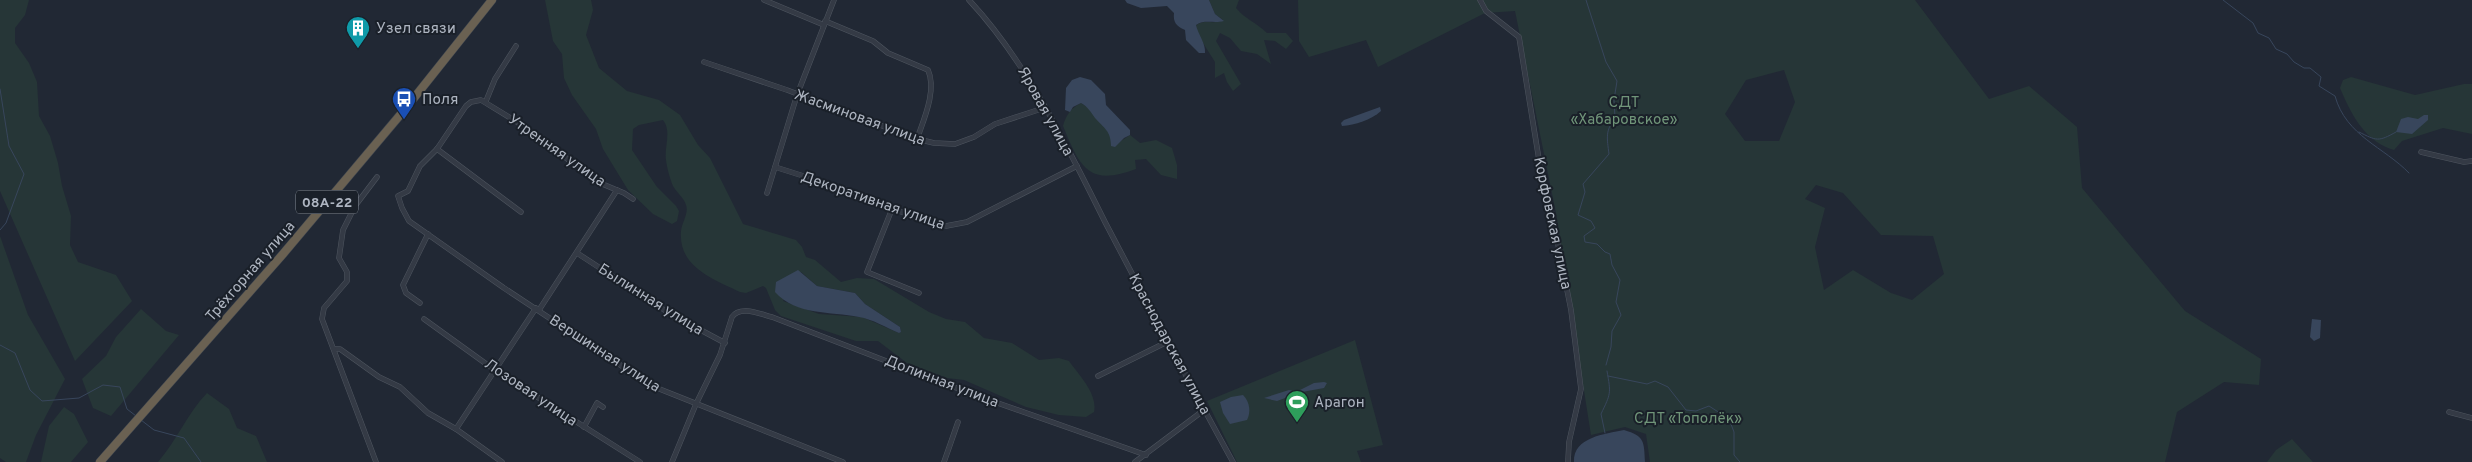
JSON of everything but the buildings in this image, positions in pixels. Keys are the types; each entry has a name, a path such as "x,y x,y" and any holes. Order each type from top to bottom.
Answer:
{"highway":[{"name":"Трёхгорная улица","path":"100,462 251,291 393,124 492,0"}],"street":[{"path":"764,0 873,41 896,57 928,70 930,76 926,110 917,139"},
{"path":"767,193 797,95 834,0"},
{"name":"Корфовская улица","path":"1480,0 1486,11 1519,37 1542,178 1552,214 1569,301 1581,389 1570,442 1568,462"},
{"name":"Яровая улица","path":"971,2 1010,49 1077,166 1107,225"},
{"path":"516,46 495,78 483,101 471,102 466,106 437,149 521,212"},
{"name":"Жасминовая улица","path":"704,62 917,139 934,143 955,144 974,137 995,124 1044,108"},
{"name":"Утренняя улица","path":"483,101 551,146 574,166 600,183 633,199"},
{"name":"Вершинная улица","path":"437,149 420,166 408,191 398,196 409,221 504,288 647,383 696,404 820,451 843,462"},
{"path":"2421,152 2464,162 2472,161"},
{"name":"Декоративная улица","path":"775,167 854,192 892,208 946,226 958,226 1077,166"},
{"path":"376,462 335,349 323,325 324,308 348,281 347,272 339,258 345,223 377,177"},
{"path":"456,429 577,253 617,190"},
{"path":"892,208 867,272 919,293"},
{"name":"Краснодарская улица","path":"1107,225 1233,462"},
{"path":"420,303 406,293 403,286 428,234"},
{"name":"Былинная улица","path":"577,253 669,312 725,343"},
{"name":"Долинная улица","path":"725,343 732,317 738,311 789,323 972,394 1146,455"},
{"name":"Лозовая улица","path":"424,319 496,371 640,462"},
{"path":"1098,376 1169,341"},
{"path":"672,462 696,404 725,343"},
{"path":"335,349 340,349 378,377 400,387 428,413 456,429 502,462"},
{"path":"584,427 598,403 603,407"},
{"path":"1135,462 1204,410"},
{"path":"2450,412 2472,418"},
{"path":"944,462 958,422"}],"green space":[{"path":"0,0 29,0 25,15 15,28 15,43 29,63 37,82 39,116 50,136 71,216 70,245 78,262 116,275 132,301 75,361 0,191"},
{"path":"545,0 591,0 593,10 586,35 599,68 627,91 659,100 680,115 698,145 710,158 743,224 796,240 802,247 806,257 815,260 841,282 857,278 874,279 929,312 946,319 965,322 984,338 1012,343 1039,360 1059,358 1069,361 1093,398 1094,412 1086,417 1059,415 1026,407 964,380 947,378 907,363 878,341 856,341 781,316 775,310 766,288 763,286 746,293 740,292 699,270 685,254 682,243 681,231 687,208 684,200 673,186 666,163 666,124 663,120 639,125 633,129 632,150 657,187 679,211 677,221 672,224 653,214 628,190 603,149 596,129 572,95 564,78 562,54 553,41","holes":["801,272 817,286 855,293 865,304 900,327 901,332 899,333 862,317 819,314 783,301"]},
{"path":"1209,0 1239,0 1236,8 1247,18 1267,33 1286,33 1293,41 1286,49 1275,41 1264,40 1271,64 1257,54 1241,51 1230,38 1220,33 1216,41 1241,84 1233,91 1224,73 1215,78 1215,62 1198,35 1196,25 1199,23 1223,20 1215,14"},
{"path":"1298,0 1915,0 1989,99 2029,86 2077,127 2082,188 2185,311 2261,359 2259,385 2224,382 2177,412 2165,462 1650,462 1646,434 1625,427 1591,435 1556,213 1515,11 1485,13 1378,67 1366,40 1309,57 1299,41","holes":["1784,70 1795,102 1779,141 1745,141 1725,114 1746,80","1816,185 1843,193 1881,235 1933,236 1944,274 1912,300 1891,293 1853,270 1824,290 1815,247 1825,208 1805,199"]},
{"path":"2351,77 2415,95 2464,84 2472,84 2472,134 2443,128 2402,141 2394,150 2384,146 2375,141 2360,126 2344,98 2340,88 2343,80"},
{"path":"1081,103 1090,109 1118,143 1130,135 1140,143 1156,140 1172,148 1177,165 1177,179 1161,175 1146,159 1135,160 1136,169 1120,174 1107,176 1088,170 1075,153 1063,126 1069,112"},
{"path":"0,236 28,315 65,379 36,435 26,462 6,462 0,458"},
{"path":"141,309 166,331 179,335 111,416 93,408 82,379 106,356 116,337"},
{"name":"Арагон","path":"1355,340 1383,445 1357,451 1361,462 1237,462 1207,401"},
{"path":"207,393 229,409 237,428 256,436 267,462 158,462"},
{"path":"64,407 74,414 88,442 71,462 41,462 49,426"},
{"path":"2292,439 2313,462 2267,462 2276,450"}],"water":[{"path":"1125,0 1209,0 1215,14 1224,21 1203,22 1196,25 1205,50 1205,53 1199,53 1186,40 1185,30 1176,23 1174,13 1167,6 1141,8 1127,3"},
{"path":"1080,77 1091,80 1105,94 1106,105 1130,130 1130,135 1115,147 1111,146 1110,137 1106,130 1089,109 1081,103 1073,107 1070,112 1065,110 1066,88 1072,80"},
{"path":"1380,107 1381,111 1368,119 1342,126 1341,123 1344,120"},
{"path":"2428,115 2428,120 2412,134 2396,132 2401,119 2408,117 2418,119"},
{"path":"798,270 817,286 855,293 865,304 900,327 901,332 899,333 864,318 804,309 784,300 775,292 776,282"},
{"path":"2312,319 2321,320 2320,338 2314,341 2310,337"},
{"path":"1314,383 1327,383 1324,388 1302,392 1300,390"},
{"path":"1289,390 1297,392 1277,401 1264,398"},
{"path":"1243,395 1249,407 1247,420 1230,424 1223,413 1220,402 1231,397"},
{"path":"1624,430 1640,437 1644,449 1645,462 1574,462 1575,454 1584,442 1600,435"}],"waterway":[{"path":"1586,0 1606,62 1617,81 1614,100 1615,118 1608,135 1609,154 1583,184 1585,192 1578,215 1591,221 1595,228 1584,236 1585,242 1597,244 1610,254 1612,265 1620,280 1616,302 1621,315 1612,331 1611,347 1606,365"},
{"path":"2223,0 2253,23 2258,33 2269,38 2276,49 2287,54 2294,62 2304,68 2310,68 2321,77 2319,86 2335,96 2340,110 2357,131 2409,173"},
{"path":"0,89 9,146 24,174 6,223 0,230"},
{"path":"2359,132 2378,139 2396,132"},
{"path":"0,345 15,353 30,390 42,401 79,398 103,385 120,387 127,409 136,416"},
{"path":"1605,433 1601,414 1609,393 1607,371"},
{"path":"1608,376 1647,384 1655,381 1668,387 1686,410 1696,411 1709,406 1729,419 1734,432 1734,455 1740,462"},
{"path":"141,420 154,430 184,438 201,462"}],"place":[{"name":"Узел связи","path":"358,49"},
{"name":"Поля","path":"404,120"},
{"name":"Арагон","path":"1297,423"}],"park label":[{"name":"СДТ «Хабаровское»","path":"1624,110"},
{"name":"СДТ «Тополёк»","path":"1688,418"}]}
